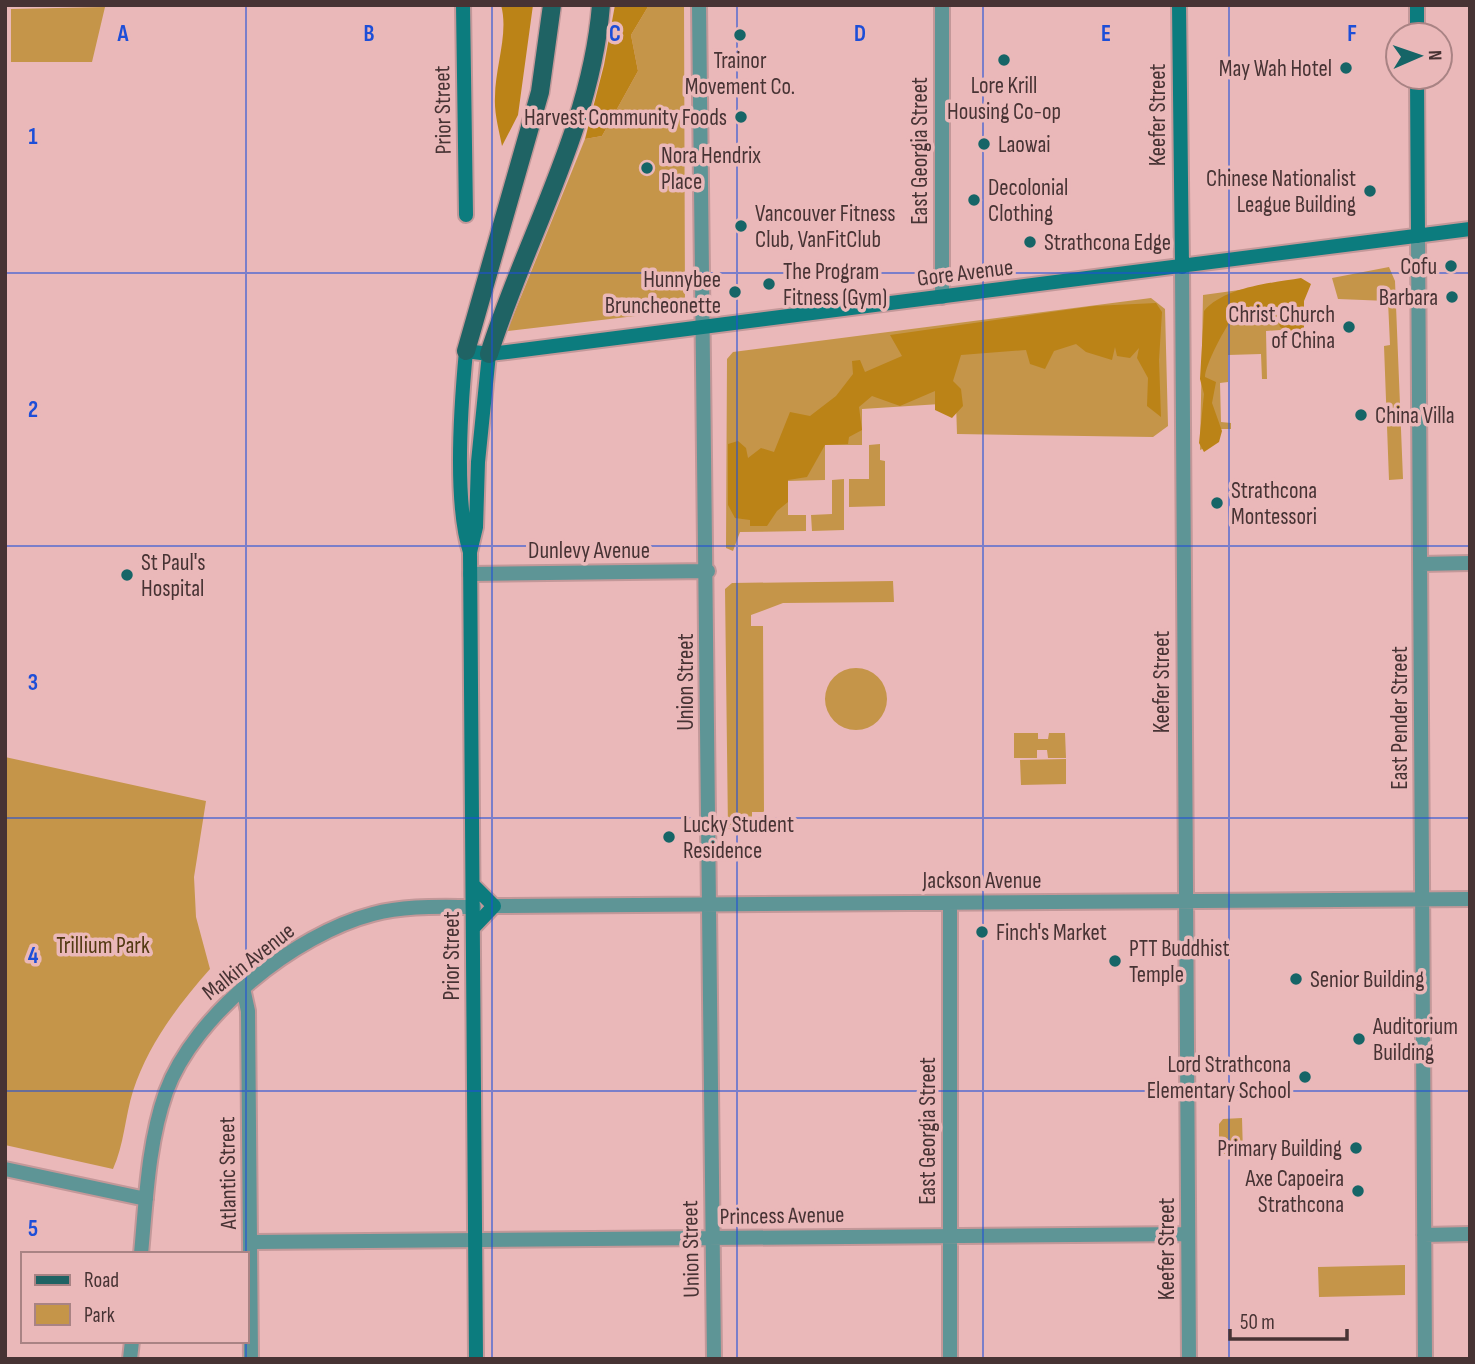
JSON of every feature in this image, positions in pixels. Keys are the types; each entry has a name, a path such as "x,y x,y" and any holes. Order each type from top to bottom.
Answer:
{"main road":[{"name":"Prior Street","path":"463,5 466,215"},
{"path":"466,351 540,92 552,5"},
{"path":"489,354 513,283 579,118 591,77 601,5"},
{"name":"Keefer Street","path":"1179,5 1182,267"},
{"name":"East Pender Street","path":"1417,91 1418,236"},
{"name":"Gore Avenue","path":"466,351 489,354 1470,229"},
{"name":"Prior Street","path":"466,351 461,405 462,530 470,552"},
{"name":"Prior Street","path":"476,1359 470,552 477,527 478,462 489,354"},
{"path":"474,886 494,906 474,927"}],"street":[{"name":"Union Street","path":"699,5 702,328 708,571 714,1359"},
{"name":"East Georgia Street","path":"942,5 942,297"},
{"name":"East Pender Street","path":"1418,236 1424,1359"},
{"name":"Keefer Street","path":"1182,267 1189,1359"},
{"path":"1421,564 1470,563"},
{"name":"Dunlevy Avenue","path":"470,574 708,571"},
{"name":"Jackson Avenue","path":"494,906 1470,899"},
{"name":"East Georgia Street","path":"950,903 950,1359"},
{"name":"Malkin Avenue","path":"141,1252 157,1123 174,1073 197,1035 243,988 312,940 356,919 394,910 474,906"},
{"name":"Atlantic Street","path":"243,988 248,1011 251,1359"},
{"path":"5,1169 146,1199"},
{"name":"Princess Avenue","path":"251,1242 1188,1234"},
{"path":"1424,1235 1470,1234"}],"green space":[{"path":"649,5 684,5 685,305 678,311 507,331 585,139 602,136 638,71 631,35"},
{"path":"105,7 92,62 11,62 11,9"},
{"path":"1389,267 1395,281 1403,479 1389,480 1384,346 1390,345 1388,301 1338,299 1332,278"},
{"path":"1297,282 1295,329 1266,331 1267,379 1262,379 1261,354 1228,355 1228,382 1220,383 1221,422 1231,423 1231,429 1209,429 1207,447 1200,450 1203,295"},
{"path":"1151,298 1165,309 1168,426 1153,437 957,434 956,403 862,409 862,445 825,445 825,480 788,481 788,515 806,515 806,531 740,532 733,551 726,548 727,359 733,352"},
{"path":"880,444 880,460 885,461 885,506 849,507 849,479 869,479 869,445"},
{"path":"844,479 844,530 812,531 811,515 832,514 832,480"},
{"path":"893,581 894,602 783,603 751,615 751,626 763,626 764,812 752,812 752,828 728,829 725,589 732,583"},
{"path":"850,668 862,668 878,677 885,687 885,711 878,721 862,730 850,730 839,725 830,716 825,705 825,693 830,682 839,673"},
{"path":"1014,733 1038,733 1038,739 1048,739 1049,733 1065,733 1066,758 1048,758 1047,750 1037,750 1037,758 1014,758"},
{"name":"Trillium Park","path":"5,757 206,801 194,877 196,917 210,969 176,1011 139,1074 113,1169 5,1145"},
{"path":"1066,759 1066,784 1021,785 1020,760"},
{"path":"1242,1118 1243,1154 1219,1154 1219,1124 1223,1119"},
{"path":"1405,1265 1405,1295 1319,1297 1318,1267"}],"shaded area":[{"path":"501,5 533,5 518,115 502,146 495,103 503,39"},
{"path":"615,5 649,5 631,35 638,71 602,136 585,139 604,65"},
{"path":"1301,278 1311,284 1304,301 1304,331 1298,336 1280,327 1275,309 1262,314 1235,315 1222,336 1208,364 1205,377 1216,382 1212,403 1222,431 1219,442 1204,452 1199,443 1204,394 1200,379 1204,311 1223,296 1236,291"},
{"path":"1156,303 1162,312 1159,360 1161,417 1147,406 1148,378 1137,358 1139,348 1130,358 1117,356 1115,347 1112,360 1086,352 1076,344 1054,351 1045,369 1030,364 1026,350 961,355 953,381 961,389 963,406 952,418 935,410 935,391 900,406 872,396 859,407 862,430 849,437 848,444 825,445 807,477 788,480 788,502 777,511 767,526 750,526 750,520 735,518 728,505 728,444 738,441 746,448 748,458 761,448 774,452 790,412 810,416 836,396 853,374 852,361 860,360 865,372 902,356 890,335 1094,306"}],"place":[{"name":"Trainor Movement Co.","path":"740,35"},
{"name":"Lore Krill Housing Co-op","path":"1004,60"},
{"name":"May Wah Hotel","path":"1346,68"},
{"name":"Harvest Community Foods","path":"741,117"},
{"name":"Laowai","path":"984,144"},
{"name":"Nora Hendrix Place","path":"647,168"},
{"name":"Chinese Nationalist League Building","path":"1370,191"},
{"name":"Decolonial Clothing","path":"974,200"},
{"name":"Vancouver Fitness Club, VanFitClub","path":"741,226"},
{"name":"Strathcona Edge","path":"1030,242"},
{"name":"Cofu","path":"1451,266"},
{"name":"The Program Fitness (Gym)","path":"769,284"},
{"name":"Hunnybee Bruncheonette","path":"735,292"},
{"name":"Barbara","path":"1452,297"},
{"name":"Christ Church of China","path":"1349,327"},
{"name":"China Villa","path":"1361,415"},
{"name":"Strathcona Montessori","path":"1217,503"},
{"name":"St Paul's Hospital","path":"127,575"},
{"name":"Lucky Student Residence","path":"669,837"},
{"name":"Finch's Market","path":"982,932"},
{"name":"PTT Buddhist Temple","path":"1115,961"},
{"name":"Senior Building","path":"1296,979"},
{"name":"Auditorium Building","path":"1359,1039"},
{"name":"Lord Strathcona Elementary School","path":"1305,1077"},
{"name":"Primary Building","path":"1356,1148"},
{"name":"Axe Capoeira Strathcona","path":"1358,1191"}]}
